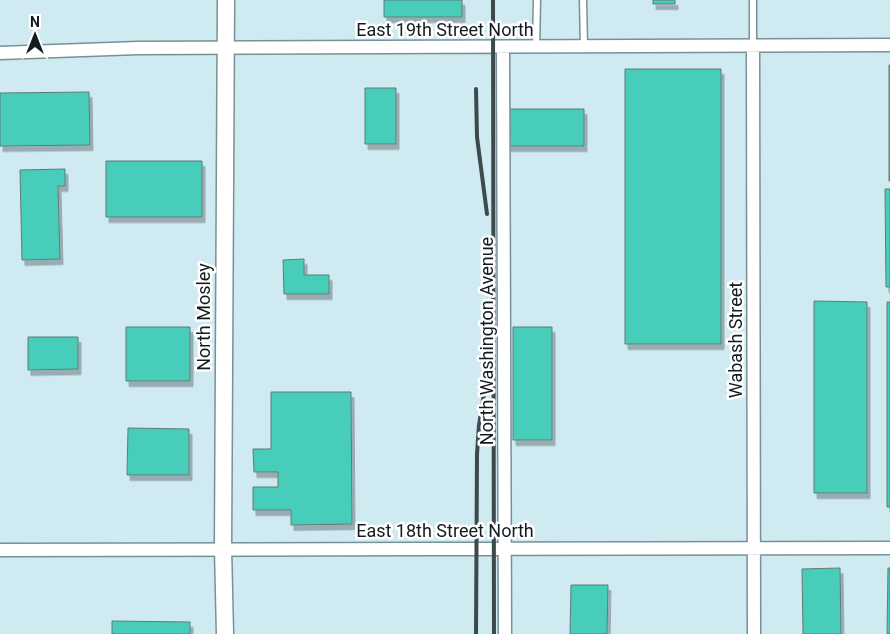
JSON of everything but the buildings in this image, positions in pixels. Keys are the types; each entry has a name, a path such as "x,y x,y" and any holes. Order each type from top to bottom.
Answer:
{"street":[{"name":"North Mosley","path":"225,634 223,548 226,0"},
{"name":"East 19th Street North","path":"0,52 138,48 890,45"},
{"name":"Wabash Street","path":"753,46 754,634"},
{"name":"North Washington Avenue","path":"503,47 505,634"},
{"name":"East 18th Street North","path":"0,550 890,548"}],"lane":[{"path":"536,47 537,0"},
{"path":"583,0 584,46"},
{"path":"753,0 753,46"}],"railway":[{"path":"493,0 494,634"},
{"path":"476,89 477,137 487,214"},
{"path":"476,634 477,454 479,425 487,375"}]}
